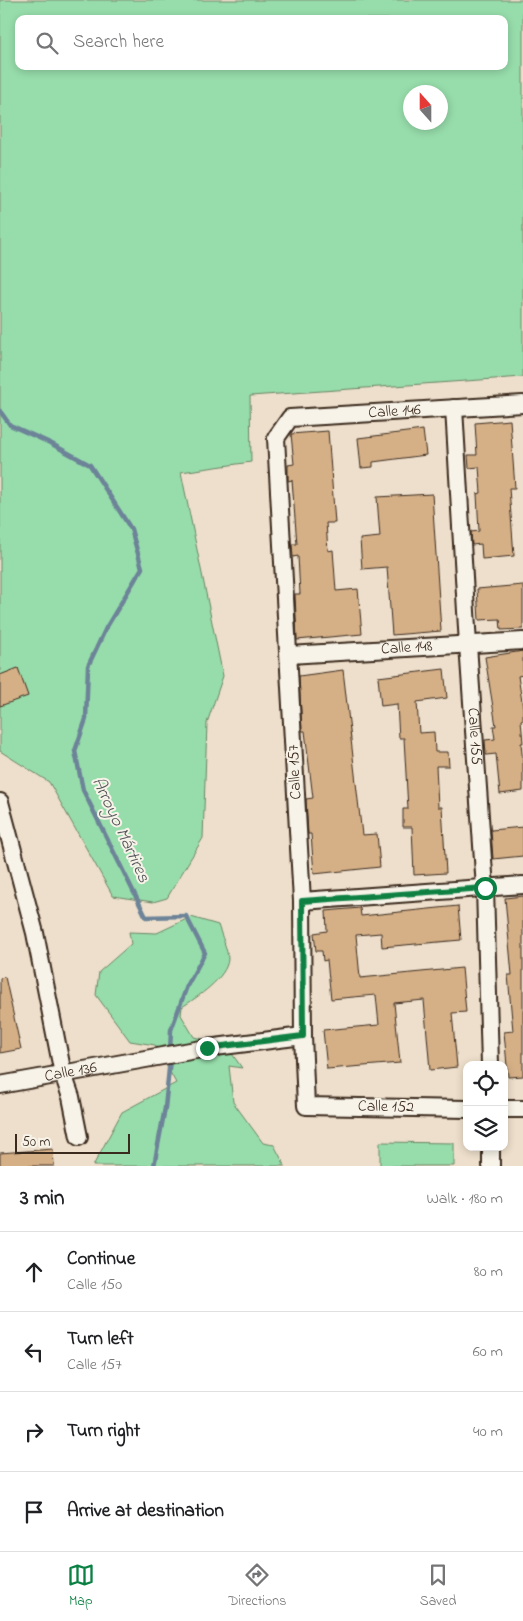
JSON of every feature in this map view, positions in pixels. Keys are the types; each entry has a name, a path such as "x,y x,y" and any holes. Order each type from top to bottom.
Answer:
{"street":[{"name":"Calle 146","path":"276,438 290,418 523,404"},
{"name":"Calle 155","path":"454,408 485,888 490,1061"},
{"name":"Calle 157","path":"276,438 302,901 303,1036 306,1106"},
{"name":"Calle 148","path":"289,655 523,642"},
{"path":"0,802 35,932 63,1074 72,1097 79,1137"},
{"path":"302,901 523,885"},
{"name":"Calle 136","path":"0,1085 207,1048 303,1036"},
{"name":"Calle 152","path":"306,1106 463,1109"},
{"path":"508,1109 523,1110"},
{"path":"491,1151 492,1166"}],"green space":[{"path":"0,0 523,0 523,377 250,396 251,462 181,472 223,676 207,723 203,838 167,898 153,902 113,896 49,782 0,751"},
{"path":"191,917 218,925 228,959 217,980 182,1007 181,1015 194,1037 225,1044 242,1068 229,1066 233,1102 263,1143 274,1145 285,1166 93,1166 122,1112 176,1083 155,1045 130,1041 96,995 99,972 131,944 129,932 157,933"},
{"path":"380,1142 454,1143 454,1166 380,1166"}],"building":[{"path":"510,420 515,488 509,488 514,556 482,559 481,544 472,545 471,532 479,531 477,494 481,493 479,467 469,468 468,455 477,455 475,423"},
{"path":"423,430 426,455 373,462 373,467 361,468 358,438"},
{"path":"328,431 335,523 326,523 328,551 333,550 336,591 358,589 362,634 297,640 295,594 300,594 298,556 293,557 292,544 297,544 292,480 288,481 288,465 294,464 291,434"},
{"path":"432,494 441,631 392,635 387,567 362,569 360,539 380,537 377,497"},
{"path":"523,585 523,629 501,630 500,619 479,620 477,589"},
{"path":"523,651 523,675 518,676 523,708 523,719 521,720 523,743 521,743 523,791 500,794 496,754 486,755 485,740 495,739 493,726 496,726 485,657"},
{"path":"18,668 28,696 0,706 0,675"},
{"path":"444,669 447,698 417,702 419,733 434,732 435,752 448,752 449,766 436,766 438,807 442,807 446,873 414,875 412,827 403,827 403,809 408,809 404,738 399,738 397,704 381,706 378,677"},
{"path":"343,670 362,835 377,834 380,867 314,874 311,834 308,834 306,799 313,798 305,731 302,731 299,676"},
{"path":"523,827 523,856 493,859 491,830"},
{"path":"523,896 523,1076 508,1077 504,1032 513,1031 508,975 512,975 505,898"},
{"path":"458,906 461,940 382,947 381,933 356,935 360,978 462,968 466,1012 452,1013 457,1067 430,1070 424,1000 394,1003 400,1063 327,1069 323,1030 379,1025 376,995 331,999 327,960 323,961 322,951 316,951 314,933 327,931 326,911 360,908 361,916"},
{"path":"5,977 21,1049 0,1053 0,978"},
{"path":"53,1149 54,1166 0,1166 0,1153"}],"waterway":[{"name":"Arroyo Mártires","path":"0,411 10,425 50,443 90,465 131,529 142,568 106,628 88,666 86,719 75,751 83,790 146,917 186,916 205,953 187,986 171,1030 170,1051"},
{"name":"Arroyo Mártires","path":"154,1166 165,1108 170,1059"}],"route":[{"path":"207,1048 303,1036 302,901 485,888"}]}
